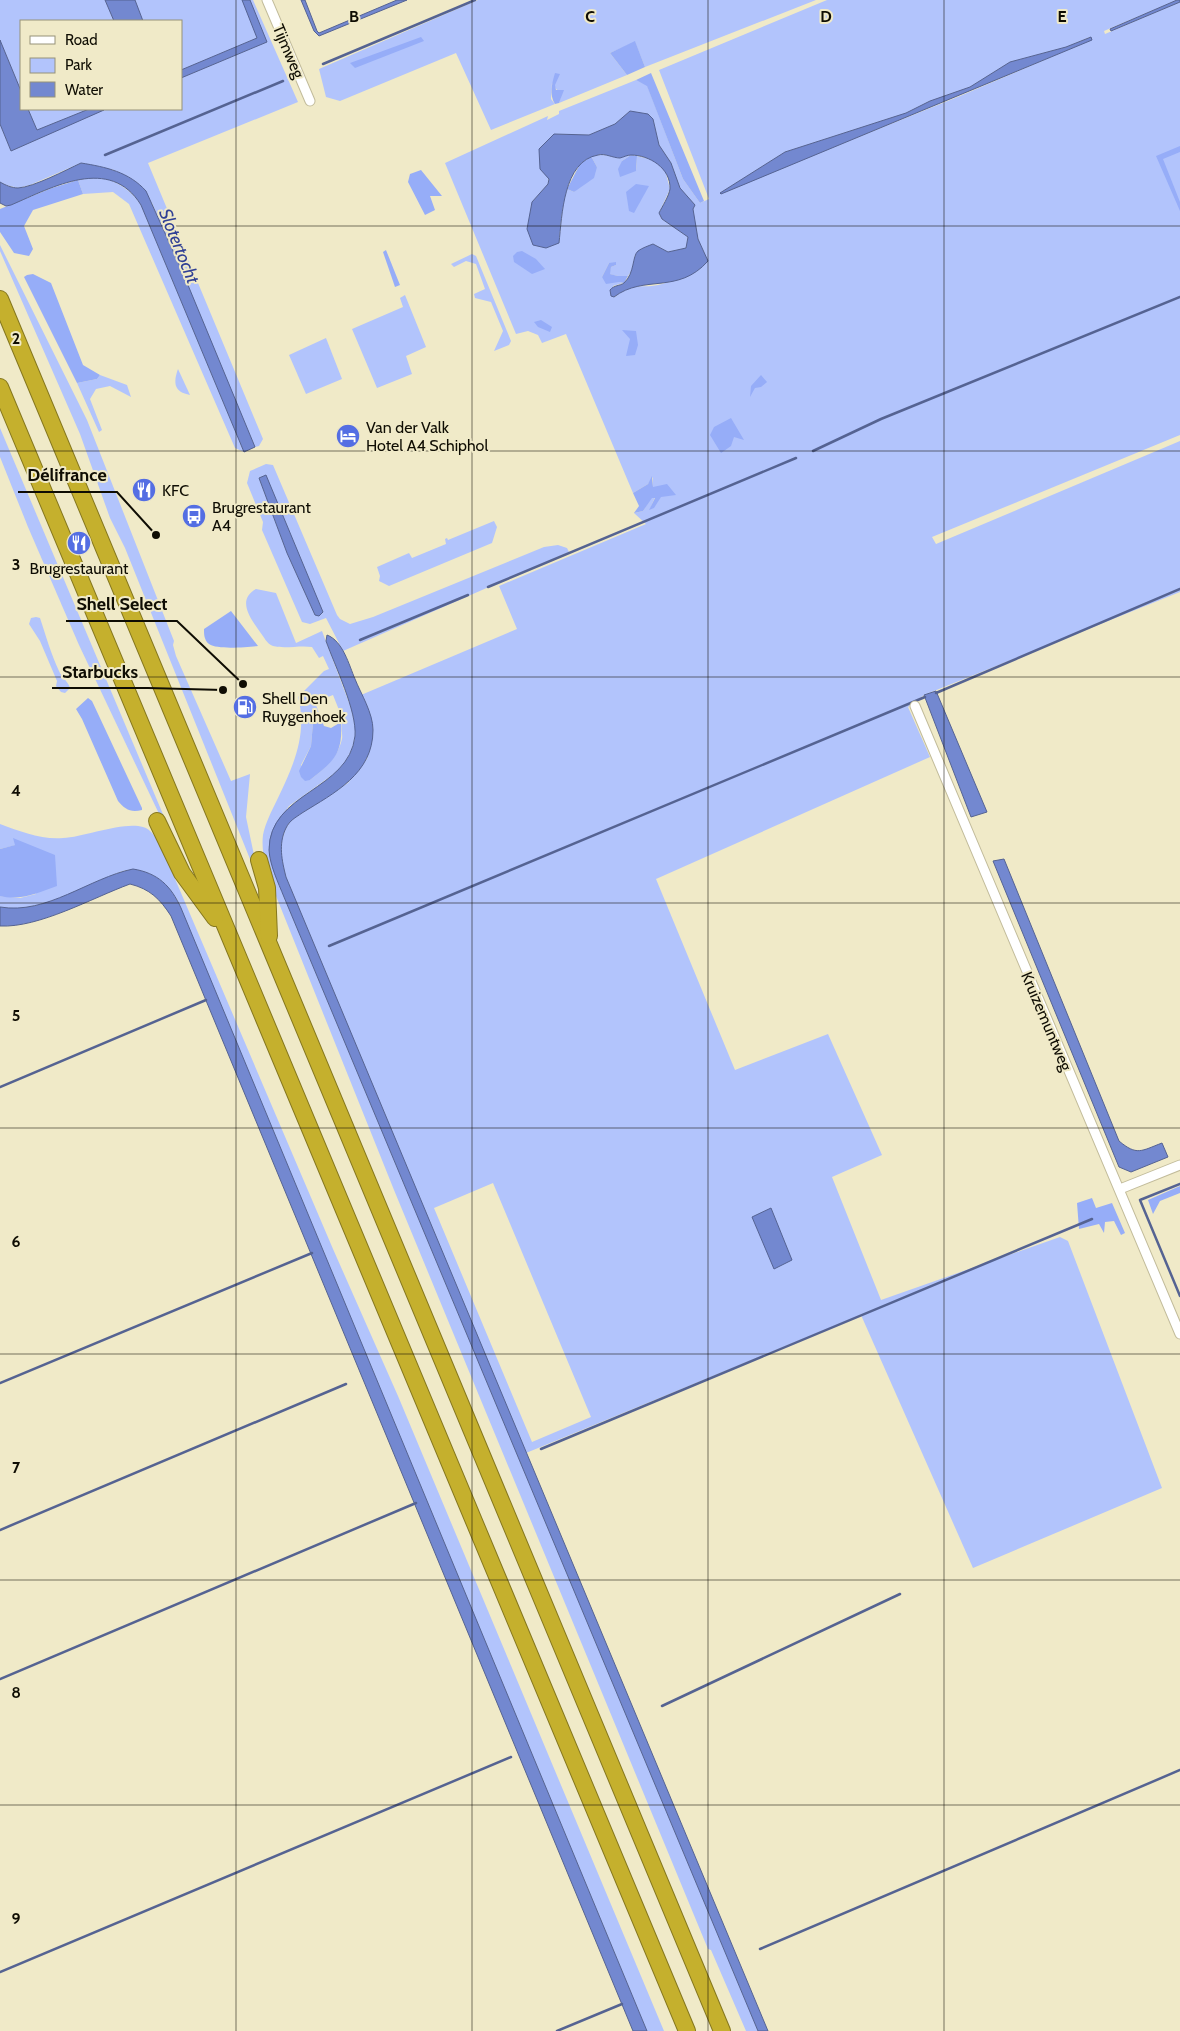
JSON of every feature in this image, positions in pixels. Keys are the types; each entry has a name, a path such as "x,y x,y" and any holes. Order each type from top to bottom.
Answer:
{"highway":[{"path":"0,299 722,2031"},
{"path":"0,387 687,2031"},
{"path":"157,821 182,873 231,939"},
{"path":"259,860 267,888 270,948"}],"street":[{"name":"Tijmweg","path":"267,0 310,101"},
{"name":"Kruizemuntweg","path":"915,706 1180,1334"},
{"path":"1120,1189 1180,1165"}],"green space":[{"path":"0,0 105,0 114,20 20,20 20,89 0,40"},
{"path":"134,0 253,0 298,102 148,163 263,439 259,446 255,447 152,203 114,170 81,163 30,185 18,188 0,182 0,124 11,151 102,110 182,110 182,78 266,42 258,38 182,70 182,20 143,20"},
{"path":"478,0 816,0 645,67 635,42 610,53 627,75 559,103 563,90 557,90 552,83 551,99 555,104 491,130 456,53 340,101 326,97 319,69"},
{"path":"827,0 1177,0 1104,31 1105,34 1180,2 1180,435 932,537 936,544 1180,441 1180,592 924,695 908,707 930,757 656,879 735,1070 828,1034 882,1155 832,1177 881,1300 1060,1237 1068,1241 1162,1488 973,1568 861,1315 526,1453 286,877 281,856 282,840 286,828 292,819 348,783 367,759 373,728 361,695 517,629 499,586 646,524 634,513 643,511 651,498 655,497 650,509 660,497 653,488 653,477 648,484 633,493 566,334 542,343 538,335 528,331 516,334 445,163 548,116 547,120 559,114 559,111 636,80 647,85 683,179 700,203 709,199 659,70","holes":["1090,37 1091,40 960,96 720,193 785,152 906,113 930,101 970,87 1010,62 1066,47","630,111 653,119 659,145 671,163 680,189 695,205 692,209 698,239 708,261 668,282 655,286 633,287 615,297 613,286 623,283 602,277 609,263 616,265 611,267 609,274 628,276 633,269 635,255 653,244 668,252 686,248 688,237 662,219 659,213 670,189 665,170 653,160 637,156 636,171 622,161 631,155 591,156 597,167 574,192 567,189 564,196 559,243 532,202 548,184 554,134 589,135 615,124","493,1183 591,1417 532,1442 434,1208"]},
{"path":"28,110 87,110 37,130"},
{"path":"98,177 122,186 141,205 244,452 235,448 129,204 113,192 83,194 78,180"},
{"path":"0,245 87,420 174,641 173,645 176,656 231,781 250,774 246,817 258,874 256,874 125,548 110,518 80,434 0,251"},
{"path":"472,254 476,256 511,341 509,345 494,351 503,331 491,302 475,298 474,294 485,289 476,264 466,261 454,267 451,264"},
{"path":"405,295 426,347 406,356 412,374 377,388 352,329 403,307 400,298"},
{"path":"326,338 342,379 306,394 289,355"},
{"path":"178,369 190,395 181,392 176,386"},
{"path":"100,375 127,385 131,397 110,386 96,389 90,399 102,430 99,432 77,383 97,379"},
{"path":"0,428 165,819 161,818 79,645 28,527 0,457"},
{"path":"266,464 273,465 337,615 340,619 350,624 373,617 544,547 558,545 567,548 569,552 343,651 326,618 310,624 302,622 262,530 263,522 247,483 250,471","holes":["266,476 323,613 315,615 287,553 259,478"]},
{"path":"494,521 497,527 492,543 389,586 379,581 380,576 377,567 409,553 412,558 446,544 445,539 447,538 448,540"},
{"path":"256,589 276,593 296,643 322,631 351,708 355,726 352,749 342,768 289,806 275,825 284,897 758,2031 746,2031 711,1950 708,1949 394,1190 270,881 263,853 263,835 297,750 301,724 298,697 324,671 329,669 323,656 319,658 312,647 278,647 269,644 247,610 246,604 250,593","holes":["333,695 343,720 342,739 334,758 310,780 301,765 311,746 313,723 320,716 315,702"]},
{"path":"31,618 40,618 56,665 70,688 65,693 61,692 56,686 57,681 40,641 29,624"},
{"path":"0,824 47,838 72,837 125,826 143,827 156,837 161,846 333,1249 398,1396 664,2031 647,2031 177,899 154,876 142,871 127,870 66,896 39,905 13,908 0,907 0,896 20,898 36,894 14,839 16,845 0,849"}],"shaded area":[{"path":"421,37 424,41 355,68 350,63"},
{"path":"635,41 645,67 627,75 610,53"},
{"path":"555,73 560,74 555,85 556,90 564,90 559,103 555,104 552,85"},
{"path":"651,73 704,201 700,203 683,179 647,86 636,80"},
{"path":"1180,146 1180,152 1163,159 1180,202 1180,211 1156,156"},
{"path":"631,155 637,156 636,171 620,177 618,169 622,161"},
{"path":"591,156 597,167 594,178 574,192 567,189 580,164"},
{"path":"421,170 442,196 430,196 435,210 425,215 408,182 410,174"},
{"path":"78,180 83,194 33,210 24,226 33,249 29,256 14,253 0,232 0,209 52,188"},
{"path":"636,184 649,186 634,213 629,211 626,192"},
{"path":"386,250 400,285 395,287 383,252"},
{"path":"522,251 536,259 545,269 532,274 514,262 513,256 517,252"},
{"path":"616,262 616,265 611,267 610,274 628,276 624,283 606,284 602,277 609,263"},
{"path":"33,274 51,283 83,365 100,375 97,379 77,383 24,277"},
{"path":"541,320 552,327 550,332 538,327 534,322"},
{"path":"622,330 636,331 638,345 635,355 626,356 630,339"},
{"path":"761,375 767,382 761,387 755,388 750,397 751,386"},
{"path":"731,418 744,440 734,437 731,446 721,453 710,435 714,427"},
{"path":"652,476 653,487 667,484 676,495 661,497 654,508 649,510 655,498 652,498 643,511 634,513 639,506 633,493 648,484"},
{"path":"231,611 258,646 225,648 213,646 207,642 204,629"},
{"path":"88,698 92,701 142,810 128,810 118,801 76,709"},
{"path":"320,716 324,726 331,728 341,722 340,742 331,762 310,780 305,781 299,771 311,746 313,723"},
{"path":"13,838 55,855 57,886 22,897 0,896 0,849 15,845"},
{"path":"1180,1186 1180,1193 1160,1201 1153,1214 1148,1200"},
{"path":"1092,1198 1096,1208 1112,1203 1125,1233 1121,1235 1114,1221 1105,1222 1104,1233 1099,1224 1079,1229 1077,1203"}],"water":[{"path":"105,0 135,0 143,20 114,20"},
{"path":"242,0 250,0 267,42 182,78 182,70 257,38"},
{"path":"301,0 305,0 319,33 397,0 407,0 319,36 314,31"},
{"path":"1180,0 1180,2 1111,31 1110,29"},
{"path":"1091,37 1092,40 720,193 785,152 906,113 930,101 970,87 1010,62 1066,47"},
{"path":"0,40 20,89 20,110 28,110 37,130 87,110 104,110 11,151 0,124"},
{"path":"630,111 648,114 653,119 659,145 671,163 680,188 695,205 693,209 698,239 708,261 697,271 685,278 637,286 625,290 614,297 611,296 610,290 628,279 638,251 653,244 668,252 686,248 688,237 662,219 659,213 670,189 667,175 658,164 645,157 631,155 620,158 598,155 586,159 571,178 566,191 559,243 546,248 533,245 527,229 532,202 548,184 549,179 540,169 539,149 554,134 589,135 615,124"},
{"path":"81,163 116,171 132,179 146,191 183,273 255,447 244,452 141,205 128,190 114,181 97,178 62,184 11,205 6,206 0,203 0,182 18,188 25,187 50,178"},
{"path":"266,475 323,612 319,616 315,615 287,553 259,478"},
{"path":"327,635 333,638 341,648 366,704 373,730 371,745 366,759 359,770 339,790 295,818 288,825 281,846 286,877 768,2031 758,2031 273,868 269,850 272,831 282,815 339,769 350,754 355,736 353,714 345,688 326,641"},
{"path":"936,691 987,812 971,817 924,695"},
{"path":"1004,859 1119,1141 1130,1149 1139,1151 1162,1143 1168,1157 1131,1172 1119,1167 993,861"},
{"path":"133,869 157,877 173,893 181,908 647,2031 633,2031 171,916 163,905 149,892 130,884 48,917 15,925 0,926 0,907 34,906"},
{"path":"771,1208 792,1260 774,1269 752,1217"}],"waterway":[{"path":"323,64 475,0"},
{"path":"105,155 283,81"},
{"path":"813,451 881,419 1180,297"},
{"path":"488,587 796,458"},
{"path":"936,693 1180,589"},
{"path":"360,640 468,595"},
{"path":"329,946 925,697"},
{"path":"0,1087 206,1000"},
{"path":"1180,1184 1140,1200 1180,1296"},
{"path":"541,1449 1092,1219"},
{"path":"0,1383 312,1253"},
{"path":"0,1530 346,1384"},
{"path":"0,1679 416,1503"},
{"path":"662,1706 900,1594"},
{"path":"0,1972 511,1757"},
{"path":"760,1949 1180,1770"},
{"path":"557,2031 622,2004"}],"place":[{"name":"Van der Valk Hotel A4 Schiphol","path":"348,436"},
{"name":"KFC","path":"144,490"},
{"name":"Brugrestaurant A4","path":"194,516"},
{"name":"Délifrance","path":"156,535"},
{"name":"Brugrestaurant","path":"79,543"},
{"name":"Shell Select","path":"243,684"},
{"name":"Starbucks","path":"223,690"},
{"name":"Shell Den Ruygenhoek","path":"245,707"}],"water label":[{"name":"Slotertocht","path":"179,246"}]}
